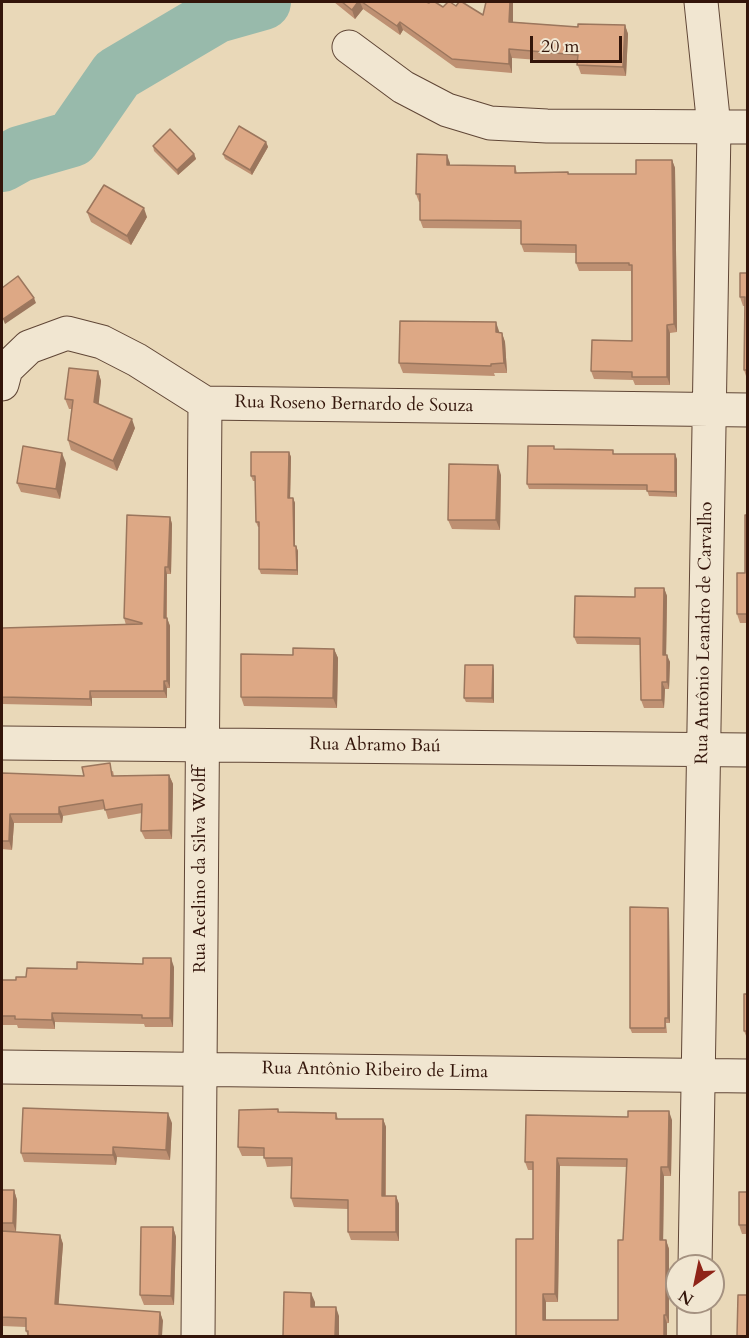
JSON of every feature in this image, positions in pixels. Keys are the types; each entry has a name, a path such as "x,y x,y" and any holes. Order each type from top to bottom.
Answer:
{"street":[{"name":"Rua Antônio Leandro de Carvalho","path":"695,1254 714,127 701,2"},
{"path":"350,47 403,87 447,110 490,123 547,126 747,127"},
{"path":"2,384 6,369 29,347 67,333 102,342 138,360 205,403"},
{"name":"Rua Roseno Bernardo de Souza","path":"205,403 747,410"},
{"name":"Rua Acelino da Silva Wolff","path":"198,1336 205,403"},
{"name":"Rua Abramo Baú","path":"3,743 747,750"},
{"name":"Rua Antônio Ribeiro de Lima","path":"2,1067 747,1076"},
{"path":"694,1314 694,1336"}],"building":[{"path":"342,2 358,2 352,10"},
{"path":"362,2 435,2 443,7 448,2 456,6 462,2 483,15 486,2 510,2 509,22 578,27 578,24 625,25 623,67 577,65 578,55 509,49 509,64 452,59 400,22 397,26"},
{"path":"239,126 266,142 250,170 223,154"},
{"path":"170,129 194,154 177,170 153,146"},
{"path":"417,154 447,155 447,165 515,166 515,173 636,174 636,160 672,160 674,324 667,325 667,377 632,377 632,372 591,371 592,340 632,341 632,265 629,263 576,263 576,245 521,244 521,221 420,220 420,194 416,194"},
{"path":"104,185 144,208 127,236 87,212"},
{"path":"740,273 747,273 747,370 744,370 745,297 740,297"},
{"path":"18,276 34,298 3,319 2,288"},
{"path":"400,321 496,322 496,332 502,333 504,363 491,364 491,366 399,363"},
{"path":"69,368 98,371 94,402 132,419 113,461 68,440 73,400 65,399"},
{"path":"23,446 62,453 56,489 17,483"},
{"path":"528,446 613,450 613,454 675,454 675,492 647,491 647,485 527,484"},
{"path":"251,452 289,452 288,498 293,498 297,570 259,569 259,522 256,522 255,476 251,476"},
{"path":"449,464 498,465 496,520 448,520"},
{"path":"127,515 170,517 168,567 165,567 164,618 167,618 167,681 164,681 164,691 90,691 90,699 2,697 2,628 142,624 124,618"},
{"path":"745,515 747,515 747,614 737,614 737,573 745,573"},
{"path":"635,588 664,588 663,655 667,655 667,682 662,682 662,700 641,700 640,638 574,637 575,596 635,597"},
{"path":"293,648 334,649 333,698 241,697 241,654 293,655"},
{"path":"465,665 493,665 492,698 464,698"},
{"path":"110,763 112,776 169,775 169,830 141,831 142,804 105,810 103,800 59,807 59,814 10,814 9,841 2,841 2,773 84,776 82,767"},
{"path":"630,907 668,908 668,1018 665,1018 665,1028 630,1028"},
{"path":"143,958 171,958 170,1018 142,1018 142,1015 52,1013 52,1020 15,1019 15,1016 2,1016 2,980 26,977 27,968 77,969 77,962 143,964"},
{"path":"744,994 747,994 747,1031 744,1031"},
{"path":"23,1108 168,1113 166,1150 113,1147 113,1155 21,1153"},
{"path":"278,1109 278,1112 336,1113 336,1119 383,1119 382,1196 396,1196 396,1232 348,1232 348,1200 291,1198 292,1158 264,1158 264,1148 238,1147 239,1110"},
{"path":"628,1111 669,1111 668,1167 661,1167 660,1240 666,1240 664,1336 516,1336 516,1239 533,1239 533,1162 525,1162 526,1115 628,1117","holes":["557,1158 627,1159 623,1240 618,1240 618,1320 543,1320 543,1294 555,1294"]},
{"path":"2,1190 14,1190 13,1223 2,1223"},
{"path":"739,1192 747,1192 747,1225 739,1225"},
{"path":"141,1227 173,1227 171,1296 140,1295"},
{"path":"2,1231 60,1235 55,1304 160,1312 159,1336 28,1336 26,1318 2,1317"},
{"path":"284,1292 311,1293 311,1307 336,1307 335,1336 283,1336"},
{"path":"738,1295 747,1295 747,1336 737,1336"}],"waterway":[{"path":"2,164 20,154 72,139 117,74 217,15 263,2"}]}
